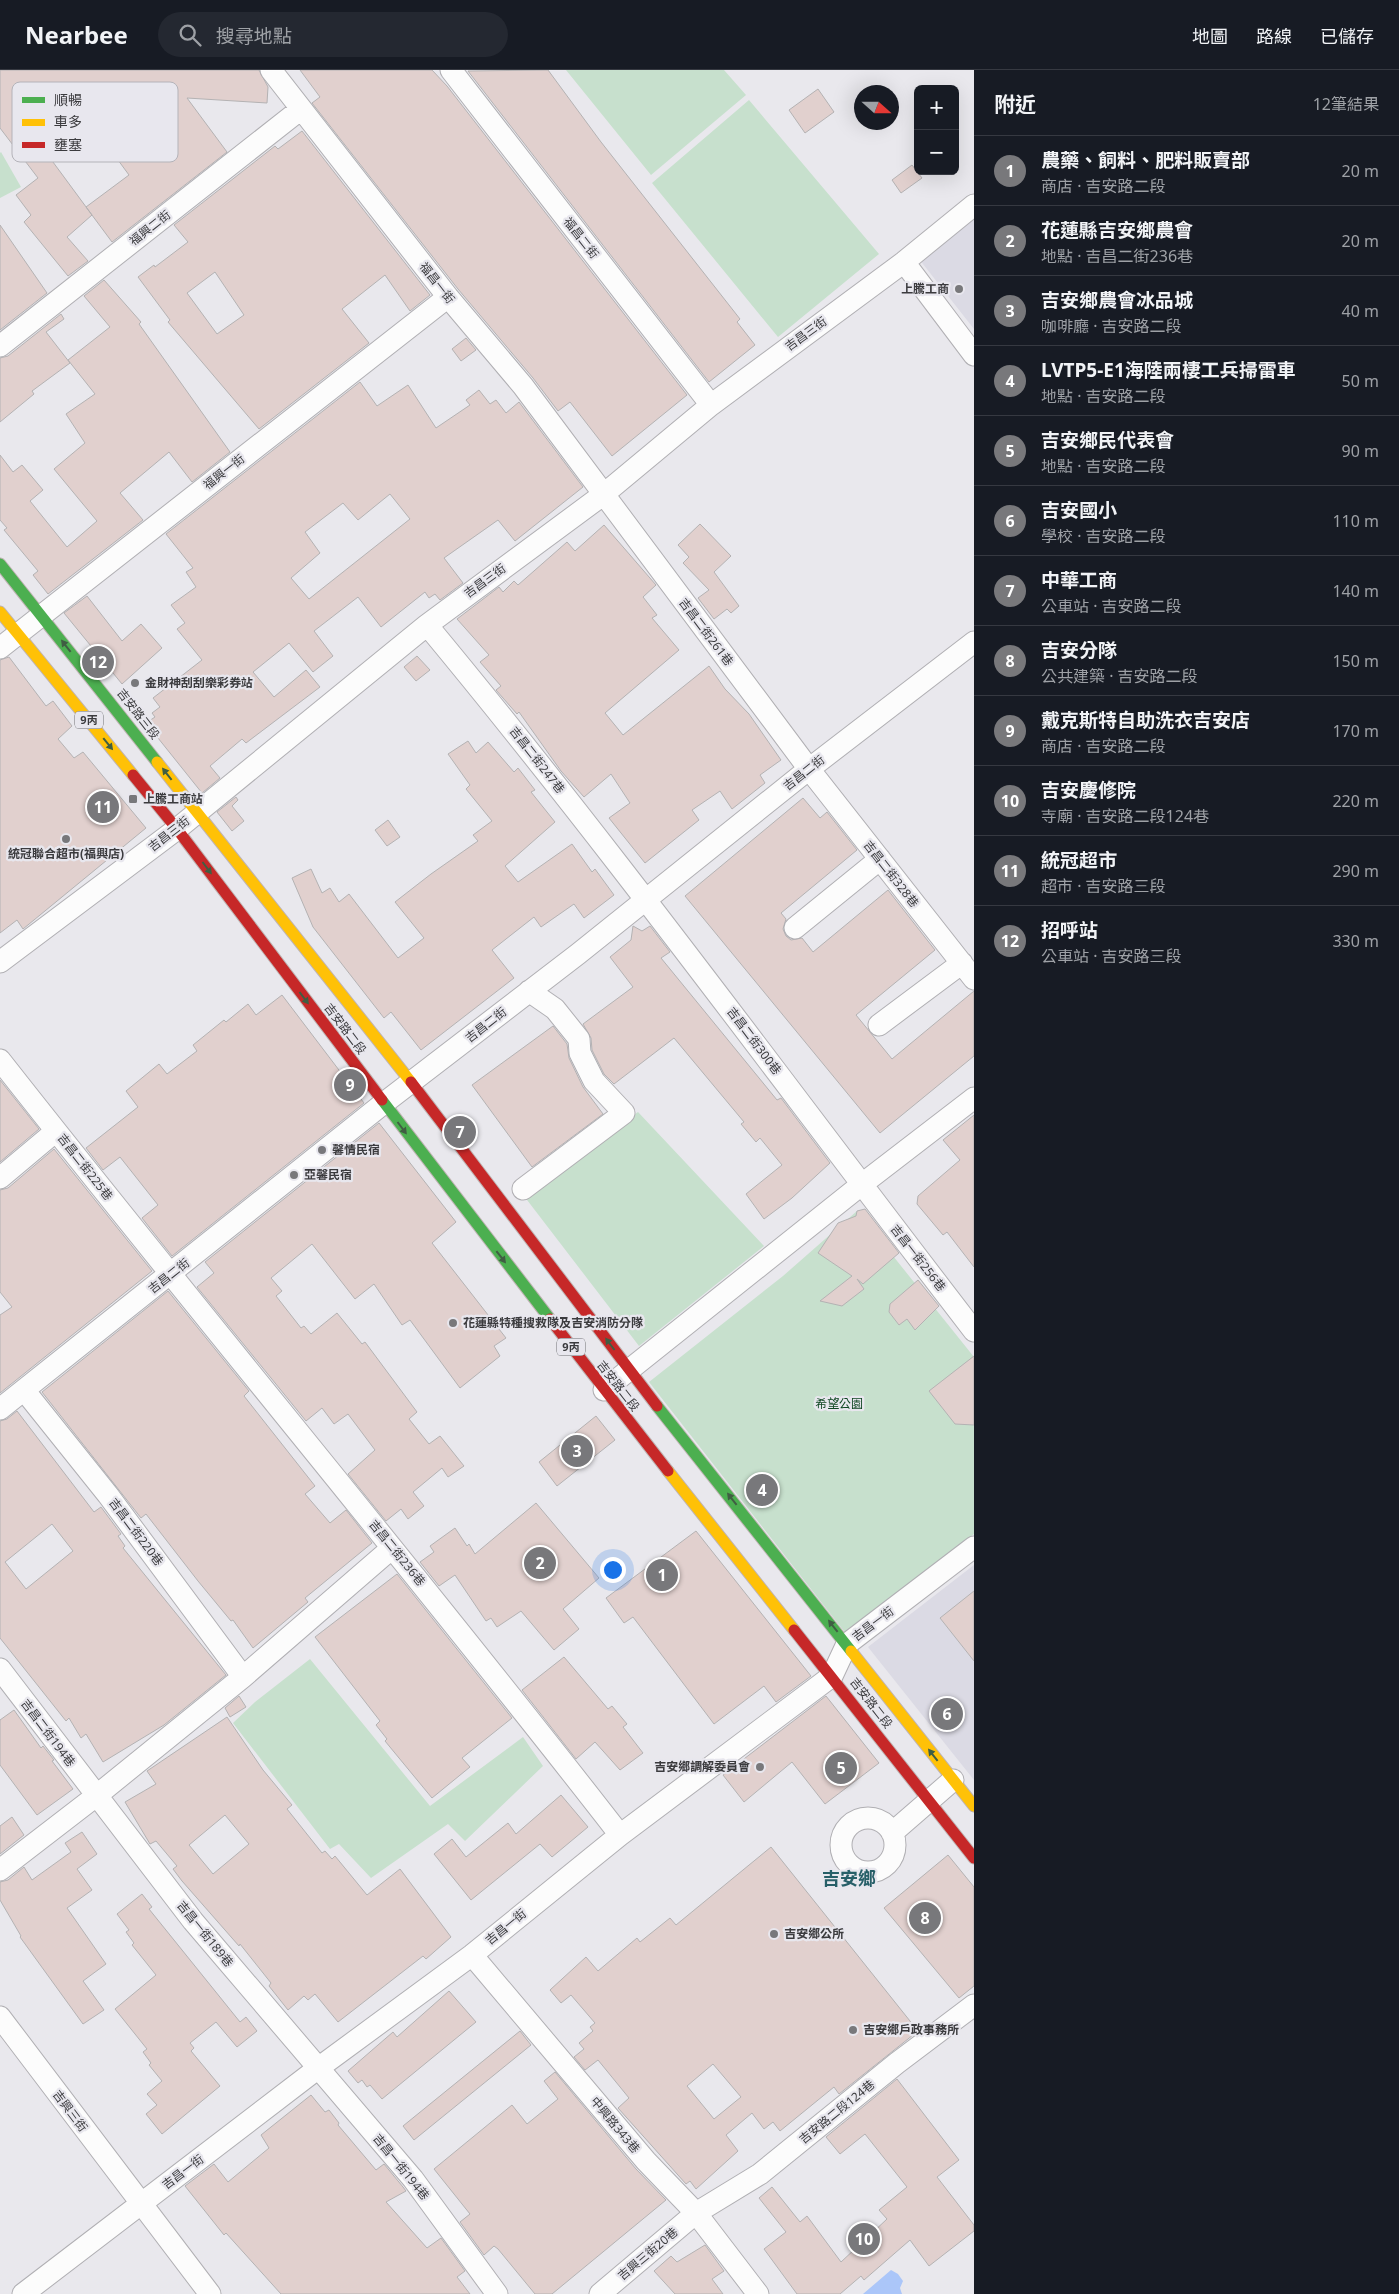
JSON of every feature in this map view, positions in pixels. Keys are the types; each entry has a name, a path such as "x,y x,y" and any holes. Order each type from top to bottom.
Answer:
{"main road":[{"name":"吉安路三段","path":"0,564 198,812"},
{"name":"9丙","path":"0,612 177,829"},
{"name":"吉安路二段","path":"198,812 412,1083 630,1371 974,1806"},
{"name":"吉安路二段","path":"177,829 604,1390 974,1858"}],"street":[{"name":"福昌一街","path":"271,70 448,298 523,386 604,494"},
{"name":"福昌二街","path":"450,70 711,405"},
{"name":"福興二街","path":"0,346 301,109"},
{"name":"吉昌三街","path":"0,962 177,829 427,625 604,494 711,405 904,262 974,205"},
{"path":"904,262 974,356"},
{"name":"福興一街","path":"0,648 448,298"},
{"name":"吉昌二街261巷","path":"604,494 809,769"},
{"name":"吉昌二街247巷","path":"427,625 498,711 646,898"},
{"name":"吉昌二街","path":"0,1409 384,1103 578,954 809,769 974,642"},
{"name":"吉昌二街328巷","path":"809,769 968,971"},
{"path":"795,928 880,860"},
{"name":"吉昌二街300巷","path":"646,898 861,1185"},
{"path":"879,1026 968,971"},
{"path":"523,1189 624,1113 594,1081 580,1053 578,1039 573,1031 555,1009 529,991"},
{"name":"吉昌二街225巷","path":"0,1060 170,1275"},
{"path":"604,1390 861,1185 974,1098"},
{"path":"0,1178 56,1131"},
{"name":"吉昌一街256巷","path":"861,1185 974,1331"},
{"name":"吉昌二街236巷","path":"170,1275 506,1688 620,1835"},
{"name":"吉昌二街220巷","path":"24,1390 108,1495 243,1677"},
{"name":"吉昌一街","path":"23,2294 317,2069 472,1955 620,1835 832,1676 847,1644 974,1547"},
{"path":"0,1870 96,1796 243,1677 392,1548"},
{"name":"吉昌二街194巷","path":"0,1669 96,1796"},
{"path":"892,1833 953,1780"},
{"name":"吉昌一街189巷","path":"96,1796 193,1920 317,2069"},
{"name":"中興路343巷","path":"472,1955 646,2161 696,2213 758,2294"},
{"name":"吉安路二段124巷","path":"696,2213 760,2174 897,2063 974,2005"},
{"name":"吉興三街","path":"0,2017 210,2294"},
{"name":"吉昌一街194巷","path":"317,2069 414,2179 497,2294"},
{"name":"吉興三街20巷","path":"600,2294 696,2213"}],"shaded area":[{"name":"上騰工商","path":"974,200 974,329 912,250"},
{"path":"974,1565 974,1780 868,1647"}],"green space":[{"path":"566,70 724,70 746,95 651,175"},
{"path":"749,100 879,254 778,337 652,183"},
{"path":"0,153 21,187 0,198"},
{"path":"638,1112 764,1246 639,1346 524,1196"},
{"name":"希望公園","path":"857,1211 974,1357 974,1534 847,1635 649,1382 783,1276"},
{"path":"310,1659 430,1806 523,1737 543,1766 465,1841 448,1824 371,1878 339,1844 330,1849 233,1723 255,1702"}],"water":[{"path":"891,2270 898,2274 903,2281 900,2288 902,2294 863,2294"}],"building":[{"path":"0,70 259,70 268,87 267,103 187,98 227,152 112,242 92,215 67,237 88,261 68,276 24,222 31,215 16,195 38,178 26,162 53,162 86,207 129,175 119,162 178,162 178,82 12,82 12,144 0,128"},
{"path":"300,70 432,70 447,86 687,395 612,456 570,402 558,411 533,378 458,289 312,103 320,97"},
{"path":"548,70 601,142 740,319 737,322 755,345 709,382 468,71"},
{"path":"818,89 834,112 805,133 789,110"},
{"path":"302,131 430,295 410,311 385,275 342,309 369,343 259,429 168,322 170,320 138,277 154,265 155,267 188,242 174,225 275,146 278,149","holes":["215,272 244,315 217,334 187,293"]},
{"path":"912,165 914,175 920,175 922,178 901,193 892,180"},
{"path":"0,225 47,293 0,330"},
{"path":"104,280 141,322 139,324 230,452 192,482 169,452 120,493 143,520 48,594 33,575 38,571 4,530 7,528 0,520 0,455 13,472 22,465 43,490 30,501 67,547 97,521 54,469 85,443 66,414 95,394 68,360 110,327 84,296"},
{"path":"61,314 64,319 46,332 70,363 32,391 34,394 0,422 0,358 8,356"},
{"path":"466,338 476,350 461,361 452,349"},
{"path":"360,382 377,406 408,385 436,428 470,405 466,400 479,390 490,404 496,400 506,413 519,402 583,487 515,541 498,520 444,558 463,583 440,600 435,594 429,598 425,592 381,627 358,597 314,631 333,656 313,672 289,643 253,672 274,697 306,670 320,687 246,743 242,739 210,766 220,778 202,793 146,723 155,717 152,713 160,707 153,698 202,660 177,629 185,623 171,605 196,587 186,572 193,568 166,534","holes":["390,494 410,519 309,599 291,578 320,553 305,532 343,503 358,520"]},
{"path":"700,524 731,556 714,572 739,606 731,613 727,609 714,619 698,598 709,590 683,563 689,557 678,545"},
{"path":"604,525 656,585 643,597 657,615 652,618 679,650 605,713 623,735 709,666 725,689 749,714 781,760 760,775 765,783 732,809 720,791 692,810 699,820 645,863 609,818 630,803 611,774 584,797 561,771 519,712 517,714 496,690 501,686 480,662 489,655 457,619 499,587 503,592 514,581 518,585 567,542 575,551"},
{"path":"87,596 122,641 141,624 162,648 122,684 64,613"},
{"path":"417,656 430,670 416,681 404,667"},
{"path":"9,657 46,706 53,701 72,726 58,739 74,758 83,752 146,828 23,929 17,920 0,933 0,660"},
{"path":"468,741 476,753 488,742 514,772 518,768 535,790 531,792 555,822 505,866 518,882 572,844 592,872 595,869 614,895 584,918 574,904 541,927 534,917 492,950 514,978 421,1050 391,1012 384,1018 313,927 292,878 311,869 322,893 330,888 339,902 349,894 398,958 424,938 395,902 478,841 473,835 492,821 466,789 470,785 448,754"},
{"path":"236,797 238,800 232,806 244,821 232,831 217,812"},
{"path":"803,798 820,818 827,812 857,850 781,913 786,919 783,929 786,936 791,940 802,938 813,952 888,890 935,950 856,1015 892,1059 974,991 974,1056 880,1133 685,896"},
{"path":"388,820 400,837 387,846 375,830"},
{"path":"633,926 642,931 650,926 670,952 661,958 777,1100 781,1098 830,1163 792,1198 764,1219 746,1194 782,1165 760,1138 756,1142 741,1124 744,1122 674,1038 614,1084 604,1074 592,1050 591,1038 583,1024 633,987 610,957 631,940"},
{"path":"282,995 364,1103 172,1256 142,1218 158,1205 120,1157 103,1170 86,1148 138,1107 126,1091 159,1064 167,1074 197,1051 193,1045 224,1020 226,1022 248,1004 256,1015"},
{"path":"553,1026 567,1044 569,1058 583,1087 603,1114 532,1167 472,1085"},
{"path":"0,1080 39,1129 0,1162"},
{"path":"974,1115 974,1267 947,1232 943,1235 917,1204 918,1196 960,1160 943,1140"},
{"path":"379,1123 456,1222 432,1243 506,1338 494,1346 500,1356 460,1388 410,1320 402,1325 374,1284 355,1299 312,1244 271,1278 282,1291 276,1296 301,1328 304,1326 311,1334 337,1313 362,1344 365,1342 417,1412 409,1419 429,1444 440,1436 464,1466 448,1477 442,1468 413,1492 424,1506 408,1519 401,1509 386,1521 348,1474 375,1450 348,1414 334,1424 322,1408 306,1421 197,1287 214,1273 205,1262"},
{"path":"54,1149 152,1271 0,1393 0,1315 12,1307 0,1292 0,1190 8,1188"},
{"path":"865,1209 899,1253 863,1284 857,1279 864,1289 842,1306 820,1301 852,1276 818,1253 838,1223 856,1216 857,1211"},
{"path":"918,1280 939,1306 915,1330 907,1319 899,1325 889,1312 890,1304"},
{"path":"168,1291 249,1391 244,1396 315,1486 305,1494 330,1523 346,1510 372,1543 305,1598 308,1602 253,1648 233,1620 231,1621 198,1581 146,1514 141,1518 42,1392"},
{"path":"974,1356 974,1425 955,1424 929,1391"},
{"path":"17,1411 94,1512 101,1507 121,1534 118,1536 125,1546 123,1548 226,1675 164,1725 103,1762 86,1734 81,1738 69,1718 66,1721 0,1638 0,1421 7,1419","holes":["52,1524 73,1551 26,1589 5,1562"]},
{"path":"596,1416 615,1440 557,1486 539,1462"},
{"path":"536,1503 599,1578 563,1609 579,1629 554,1650 521,1611 497,1627 491,1618 486,1621 455,1575 439,1586 420,1562 434,1552 430,1546 455,1528 475,1554"},
{"path":"696,1531 811,1676 776,1702 764,1686 714,1724 633,1617 624,1623 606,1598"},
{"path":"397,1574 512,1718 462,1758 470,1767 432,1798 385,1741 387,1739 376,1725 380,1721 315,1637"},
{"path":"974,1591 974,1661 940,1618"},
{"path":"564,1657 608,1709 612,1706 627,1724 623,1727 643,1753 620,1770 595,1742 576,1759 522,1690"},
{"path":"239,1696 246,1707 230,1717 225,1708"},
{"path":"826,1696 879,1763 825,1804 792,1762 744,1802 723,1775"},
{"path":"14,1710 41,1748 43,1746 54,1760 52,1761 73,1789 37,1815 0,1765 0,1720"},
{"path":"227,1717 263,1770 292,1805 287,1809 322,1853 325,1851 332,1859 335,1856 367,1895 400,1869 451,1937 426,1959 423,1956 338,2022 315,1994 308,2000 304,1996 288,2010 269,1986 271,1983 240,1944 239,1946 182,1881 173,1869 177,1866 156,1841 150,1844 125,1802 156,1784 147,1771","holes":["225,1815 249,1844 213,1874 189,1845"]},
{"path":"561,1795 588,1827 552,1857 540,1844 471,1900 434,1854 452,1839 466,1857 508,1823 516,1834"},
{"path":"12,1817 24,1835 0,1854 0,1826"},
{"path":"82,1832 97,1854 77,1869 92,1890 67,1908 106,1964 83,1981 104,2010 83,2024 20,1937 0,1900 0,1882 8,1880 24,1867 32,1880 71,1852 65,1843"},
{"path":"771,1847 918,2031 839,2094 834,2087 780,2131 773,2122 764,2129 752,2113 726,2135 738,2151 696,2189 690,2181 686,2184 618,2108 629,2098 598,2060 585,2070 574,2057 584,2049 579,2043 593,2031 590,2027 595,2023 571,1995 561,2003 550,1990 586,1957 598,1971 637,1938 640,1942 670,1918 676,1925","holes":["713,2064 741,2097 714,2119 687,2086"]},
{"path":"948,1855 974,1887 974,1986 959,1998 884,1908"},
{"path":"142,1894 152,1907 149,1909 240,2022 246,2017 257,2031 237,2047 216,2022 190,2043 194,2048 191,2051 220,2086 162,2134 146,2114 157,2105 147,2094 162,2081 149,2065 151,2063 143,2052 147,2049 115,2009 156,1975 132,1945 134,1943 126,1932 129,1930 117,1914"},
{"path":"449,1991 476,2022 382,2099 370,2085 367,2087 362,2080 358,2083 348,2071 393,2032 397,2037"},
{"path":"520,2031 531,2045 414,2140 403,2126"},
{"path":"555,2072 636,2169 666,2200 552,2294 535,2294 498,2249 494,2246 484,2255 460,2222 470,2214 434,2169 512,2105 527,2124 558,2099 544,2081"},
{"path":"897,2079 959,2160 937,2177 974,2225 974,2231 929,2266 910,2240 864,2280 861,2276 840,2294 797,2294 764,2249 786,2232 759,2198 772,2187 800,2222 807,2216 841,2262 887,2219 879,2210 907,2187 865,2134 840,2154 826,2137"},
{"path":"311,2095 325,2112 329,2110 339,2123 338,2125 376,2170 384,2164 403,2187 406,2191 386,2202 427,2248 441,2238 465,2271 457,2277 470,2294 281,2294 226,2233 224,2235 185,2186 214,2164 228,2182 269,2148 261,2135"},
{"path":"705,2245 724,2271 712,2279 723,2294 675,2294 654,2271 671,2256 677,2262"}],"traffic: fast":[{"path":"0,564 157,762"},
{"path":"382,1100 550,1319"},
{"path":"657,1406 851,1651"}],"traffic: slow":[{"path":"0,612 133,775"},
{"path":"157,762 411,1082"},
{"path":"668,1471 794,1630"},
{"path":"851,1651 974,1806"}],"traffic: jam":[{"path":"133,775 177,829 382,1100"},
{"path":"411,1082 657,1406"},
{"path":"550,1319 668,1471"},
{"path":"794,1630 974,1858"}],"place":[{"name":"上騰工商","path":"959,289"},
{"name":"招呼站","path":"98,662"},
{"name":"金財神刮刮樂彩券站","path":"135,683"},
{"name":"上騰工商站","path":"133,799"},
{"name":"統冠超市","path":"103,807"},
{"name":"統冠聯合超市(福興店)","path":"66,839"},
{"name":"戴克斯特自助洗衣吉安店","path":"350,1085"},
{"name":"中華工商","path":"460,1132"},
{"name":"馨情民宿","path":"322,1150"},
{"name":"亞馨民宿","path":"294,1175"},
{"name":"花蓮縣特種搜救隊及吉安消防分隊","path":"453,1323"},
{"name":"吉安鄉農會冰品城","path":"577,1451"},
{"name":"LVTP5-E1海陸兩棲工兵掃雷車","path":"762,1490"},
{"name":"花蓮縣吉安鄉農會","path":"540,1563"},
{"name":"農藥、飼料、肥料販賣部","path":"662,1575"},
{"name":"吉安國小","path":"947,1714"},
{"name":"吉安鄉調解委員會","path":"760,1767"},
{"name":"吉安鄉民代表會","path":"841,1768"},
{"name":"吉安分隊","path":"925,1918"},
{"name":"吉安鄉公所","path":"774,1934"},
{"name":"吉安鄉戶政事務所","path":"853,2030"},
{"name":"吉安慶修院","path":"864,2239"}],"district":[{"name":"吉安鄉","path":"849,1879"}]}
